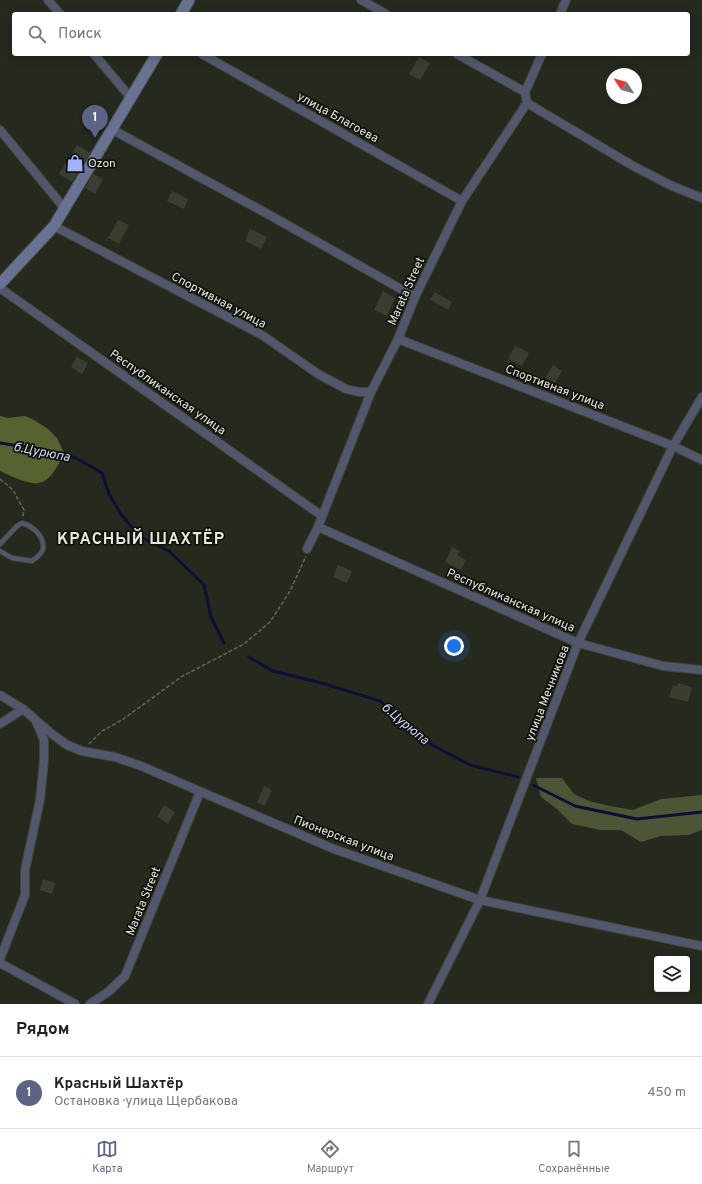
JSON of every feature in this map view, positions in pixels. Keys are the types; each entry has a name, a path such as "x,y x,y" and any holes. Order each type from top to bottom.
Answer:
{"street":[{"path":"48,0 58,12"},
{"path":"182,12 189,0"},
{"path":"361,0 382,12"},
{"path":"561,12 566,0"},
{"path":"96,56 131,98"},
{"path":"0,284 54,226 113,130 156,56"},
{"name":"улица Благоева","path":"206,56 462,201"},
{"path":"461,56 525,92"},
{"path":"541,56 525,92 526,103 635,167 672,186 702,198"},
{"name":"Marata Street","path":"307,549 318,527 371,392 398,339 415,297 462,201 526,103"},
{"path":"0,130 65,209"},
{"path":"113,130 266,213 415,297"},
{"name":"Спортивная улица","path":"54,226 262,335 318,374 346,389 359,392 371,392"},
{"name":"Республиканская улица","path":"0,288 322,516"},
{"name":"Спортивная улица","path":"398,339 673,446 702,460"},
{"name":"улица Мечникова","path":"428,1004 480,900 578,643 673,446 702,397"},
{"name":"Республиканская улица","path":"318,527 578,643 663,666 702,670"},
{"name":"Пионерская улица","path":"0,695 23,710 59,739 82,751 115,757 141,766 334,849 480,900 702,946"},
{"path":"0,724 23,710"},
{"path":"0,959 25,895 25,870 40,800 44,761 44,740 34,719"},
{"name":"Marata Street","path":"90,1004 108,992 125,976 200,792"},
{"path":"0,963 75,1004"}],"lane":[{"path":"0,544 17,526 22,523 27,524 34,529 42,539 43,550 32,561 12,558 0,551"}],"path":[{"path":"0,479 13,490 24,510 22,523"},
{"path":"82,751 102,731 122,720 181,677 244,644 270,622 290,591 305,560 307,549"}],"green space":[{"path":"0,416 8,418 25,416 48,429 57,438 64,453 58,466 45,480 38,483 31,483 22,481 0,471"},
{"path":"536,778 562,778 574,794 589,801 633,810 661,799 702,795 702,830 689,835 661,836 641,842 621,830 601,830 572,824 557,809 541,797"}],"building":[{"path":"419,57 430,63 420,80 409,74"},
{"path":"77,145 90,153 72,182 59,174"},
{"path":"93,174 103,179 95,194 85,188"},
{"path":"172,191 188,199 184,209 167,201"},
{"path":"118,220 129,225 119,244 108,238"},
{"path":"250,229 267,237 261,249 245,241"},
{"path":"383,291 395,298 387,316 374,310"},
{"path":"435,292 452,302 448,310 430,300"},
{"path":"515,346 529,353 522,366 508,359"},
{"path":"77,357 88,363 82,374 71,367"},
{"path":"553,365 562,371 555,383 545,378"},
{"path":"452,547 460,551 457,555 466,560 461,570 445,562"},
{"path":"338,565 352,571 347,583 333,577"},
{"path":"678,683 692,687 688,702 669,697 673,685 677,686"},
{"path":"264,786 272,790 265,806 257,802"},
{"path":"164,805 175,812 168,824 157,817"},
{"path":"43,879 55,883 52,894 40,890"}],"waterway":[{"name":"б.Цурюпа","path":"0,443 39,449 76,458 102,473 109,494 121,514 140,537 169,551 204,585 211,617 224,643"},
{"name":"б.Цурюпа","path":"249,657 273,671 325,684 380,701 425,741 470,765 518,777"},
{"name":"б.Цурюпа","path":"533,785 575,806 637,819 702,812"}],"place":[{"name":"Красный Шахтёр","path":"95,138"},
{"name":"Ozon","path":"75,163"}],"district":[{"name":"КРАСНЫЙ ШАХТЁР","path":"141,538"}]}
